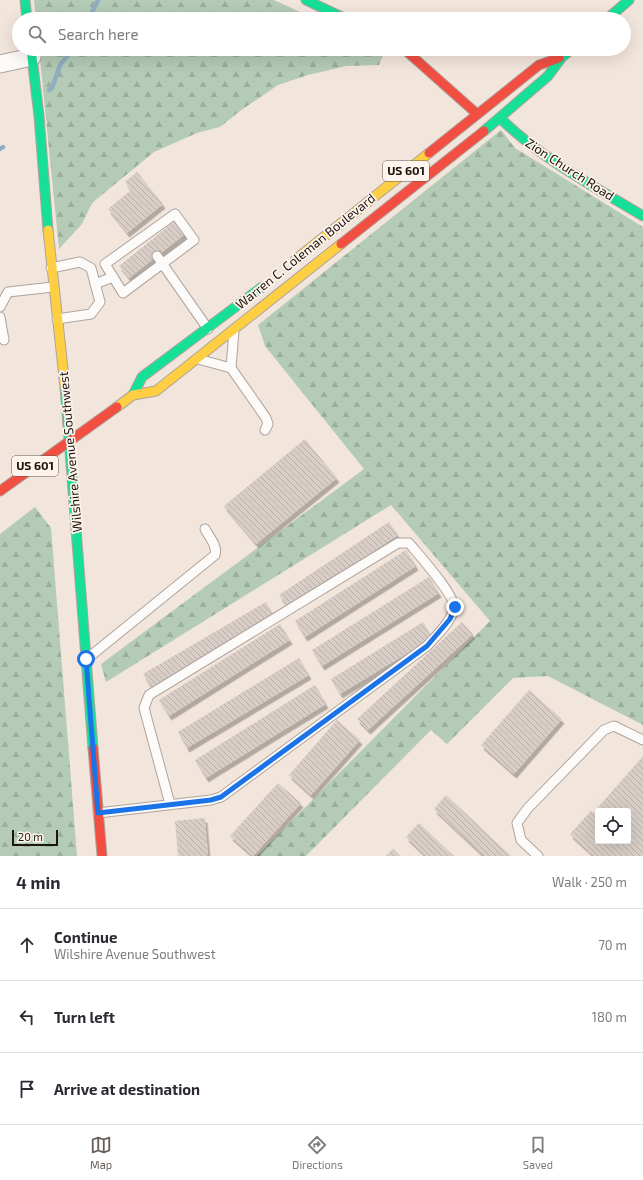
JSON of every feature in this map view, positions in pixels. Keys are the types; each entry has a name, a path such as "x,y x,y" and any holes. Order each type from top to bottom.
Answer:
{"main road":[{"path":"25,0 26,12"},
{"path":"306,0 331,12"},
{"path":"615,12 629,0"},
{"name":"Wilshire Avenue Southwest","path":"31,56 39,116 51,268 69,440 102,856"},
{"path":"412,56 476,113"},
{"name":"Warren C. Coleman Boulevard","path":"285,268 476,113 538,65 562,57"},
{"name":"Warren C. Coleman Boulevard","path":"0,491 69,440 133,396 156,391 500,118 548,76 562,57"},
{"name":"Zion Church Road","path":"500,118 512,130 562,166 643,216"},
{"name":"Warren C. Coleman Boulevard","path":"133,396 142,377 208,329 267,283"}],"street":[{"path":"0,64 23,56"}],"lane":[{"path":"175,214 194,240 175,248 159,260 143,272 123,293 105,264 128,253 159,229 175,214"},
{"path":"159,260 208,329"},
{"path":"51,268 80,262 91,268 100,302 91,314 57,320"},
{"path":"96,284 113,277"},
{"path":"0,306 8,292 54,287"},
{"path":"0,317 4,340"},
{"path":"234,329 231,368 266,418 268,424 265,430"},
{"path":"195,359 231,368"},
{"path":"86,659 215,555 215,546 204,529"},
{"path":"98,813 170,804 221,797 427,646 450,619 455,607 451,596 409,543 398,543 148,695 144,708 170,804"},
{"path":"538,856 521,840 517,823 528,808 604,730 614,726 643,740"}],"green space":[{"path":"34,0 274,0 300,12 35,12"},
{"path":"40,56 383,56 379,65 346,66 308,75 278,85 240,111 220,127 197,133 154,152 92,203 82,224 59,249"},
{"path":"501,130 515,148 643,227 643,725 548,676 513,678 447,744 431,730 306,856 257,856 490,621 391,505 106,682 101,664 364,469 265,346 258,325"},
{"path":"35,507 51,528 77,856 0,856 0,534"}],"building":[{"path":"137,172 163,204 127,233 108,209 131,190 125,182"},
{"path":"175,221 185,234 129,278 119,266"},
{"path":"305,439 337,478 256,544 224,506"},
{"path":"389,522 398,535 288,608 279,595"},
{"path":"406,550 416,566 305,637 295,621"},
{"path":"429,577 439,593 322,666 312,650"},
{"path":"266,602 274,616 151,688 143,674"},
{"path":"423,622 432,638 340,694 331,679"},
{"path":"462,622 473,634 368,730 357,719"},
{"path":"280,624 290,640 169,716 159,700"},
{"path":"299,658 309,675 187,748 178,732"},
{"path":"315,685 326,704 206,778 195,760"},
{"path":"529,690 562,719 514,774 481,745"},
{"path":"337,720 360,740 311,795 289,775"},
{"path":"643,756 643,856 594,856 570,834 591,811 593,813 595,811 595,844 631,844 631,808 597,808"},
{"path":"278,783 301,803 253,856 230,836"},
{"path":"446,795 511,856 484,856 434,809"},
{"path":"205,818 208,856 178,856 175,821"},
{"path":"419,823 454,856 426,856 406,837"},
{"path":"393,849 400,856 386,856"}],"waterway":[{"path":"92,12 98,0"},
{"path":"49,90 52,88 60,65 67,56"}],"traffic: fast":[{"path":"25,0 26,12"},
{"path":"306,0 331,12"},
{"path":"615,12 629,0"},
{"path":"32,56 39,116 48,230"},
{"path":"484,131 548,76 563,56"},
{"path":"500,118 516,133 568,171 643,216"},
{"path":"133,395 142,377 262,287"},
{"path":"65,387 93,748"}],"traffic: slow":[{"path":"295,260 429,153"},
{"path":"48,230 65,387"},
{"path":"117,407 133,395 156,391 341,244"}],"traffic: jam":[{"path":"412,56 476,113"},
{"path":"429,153 539,65 559,58"},
{"path":"341,244 484,131"},
{"path":"0,491 117,407"},
{"path":"93,748 102,856"}],"route":[{"path":"86,659 98,813 211,800 221,797 427,646 450,619 455,607"}]}
